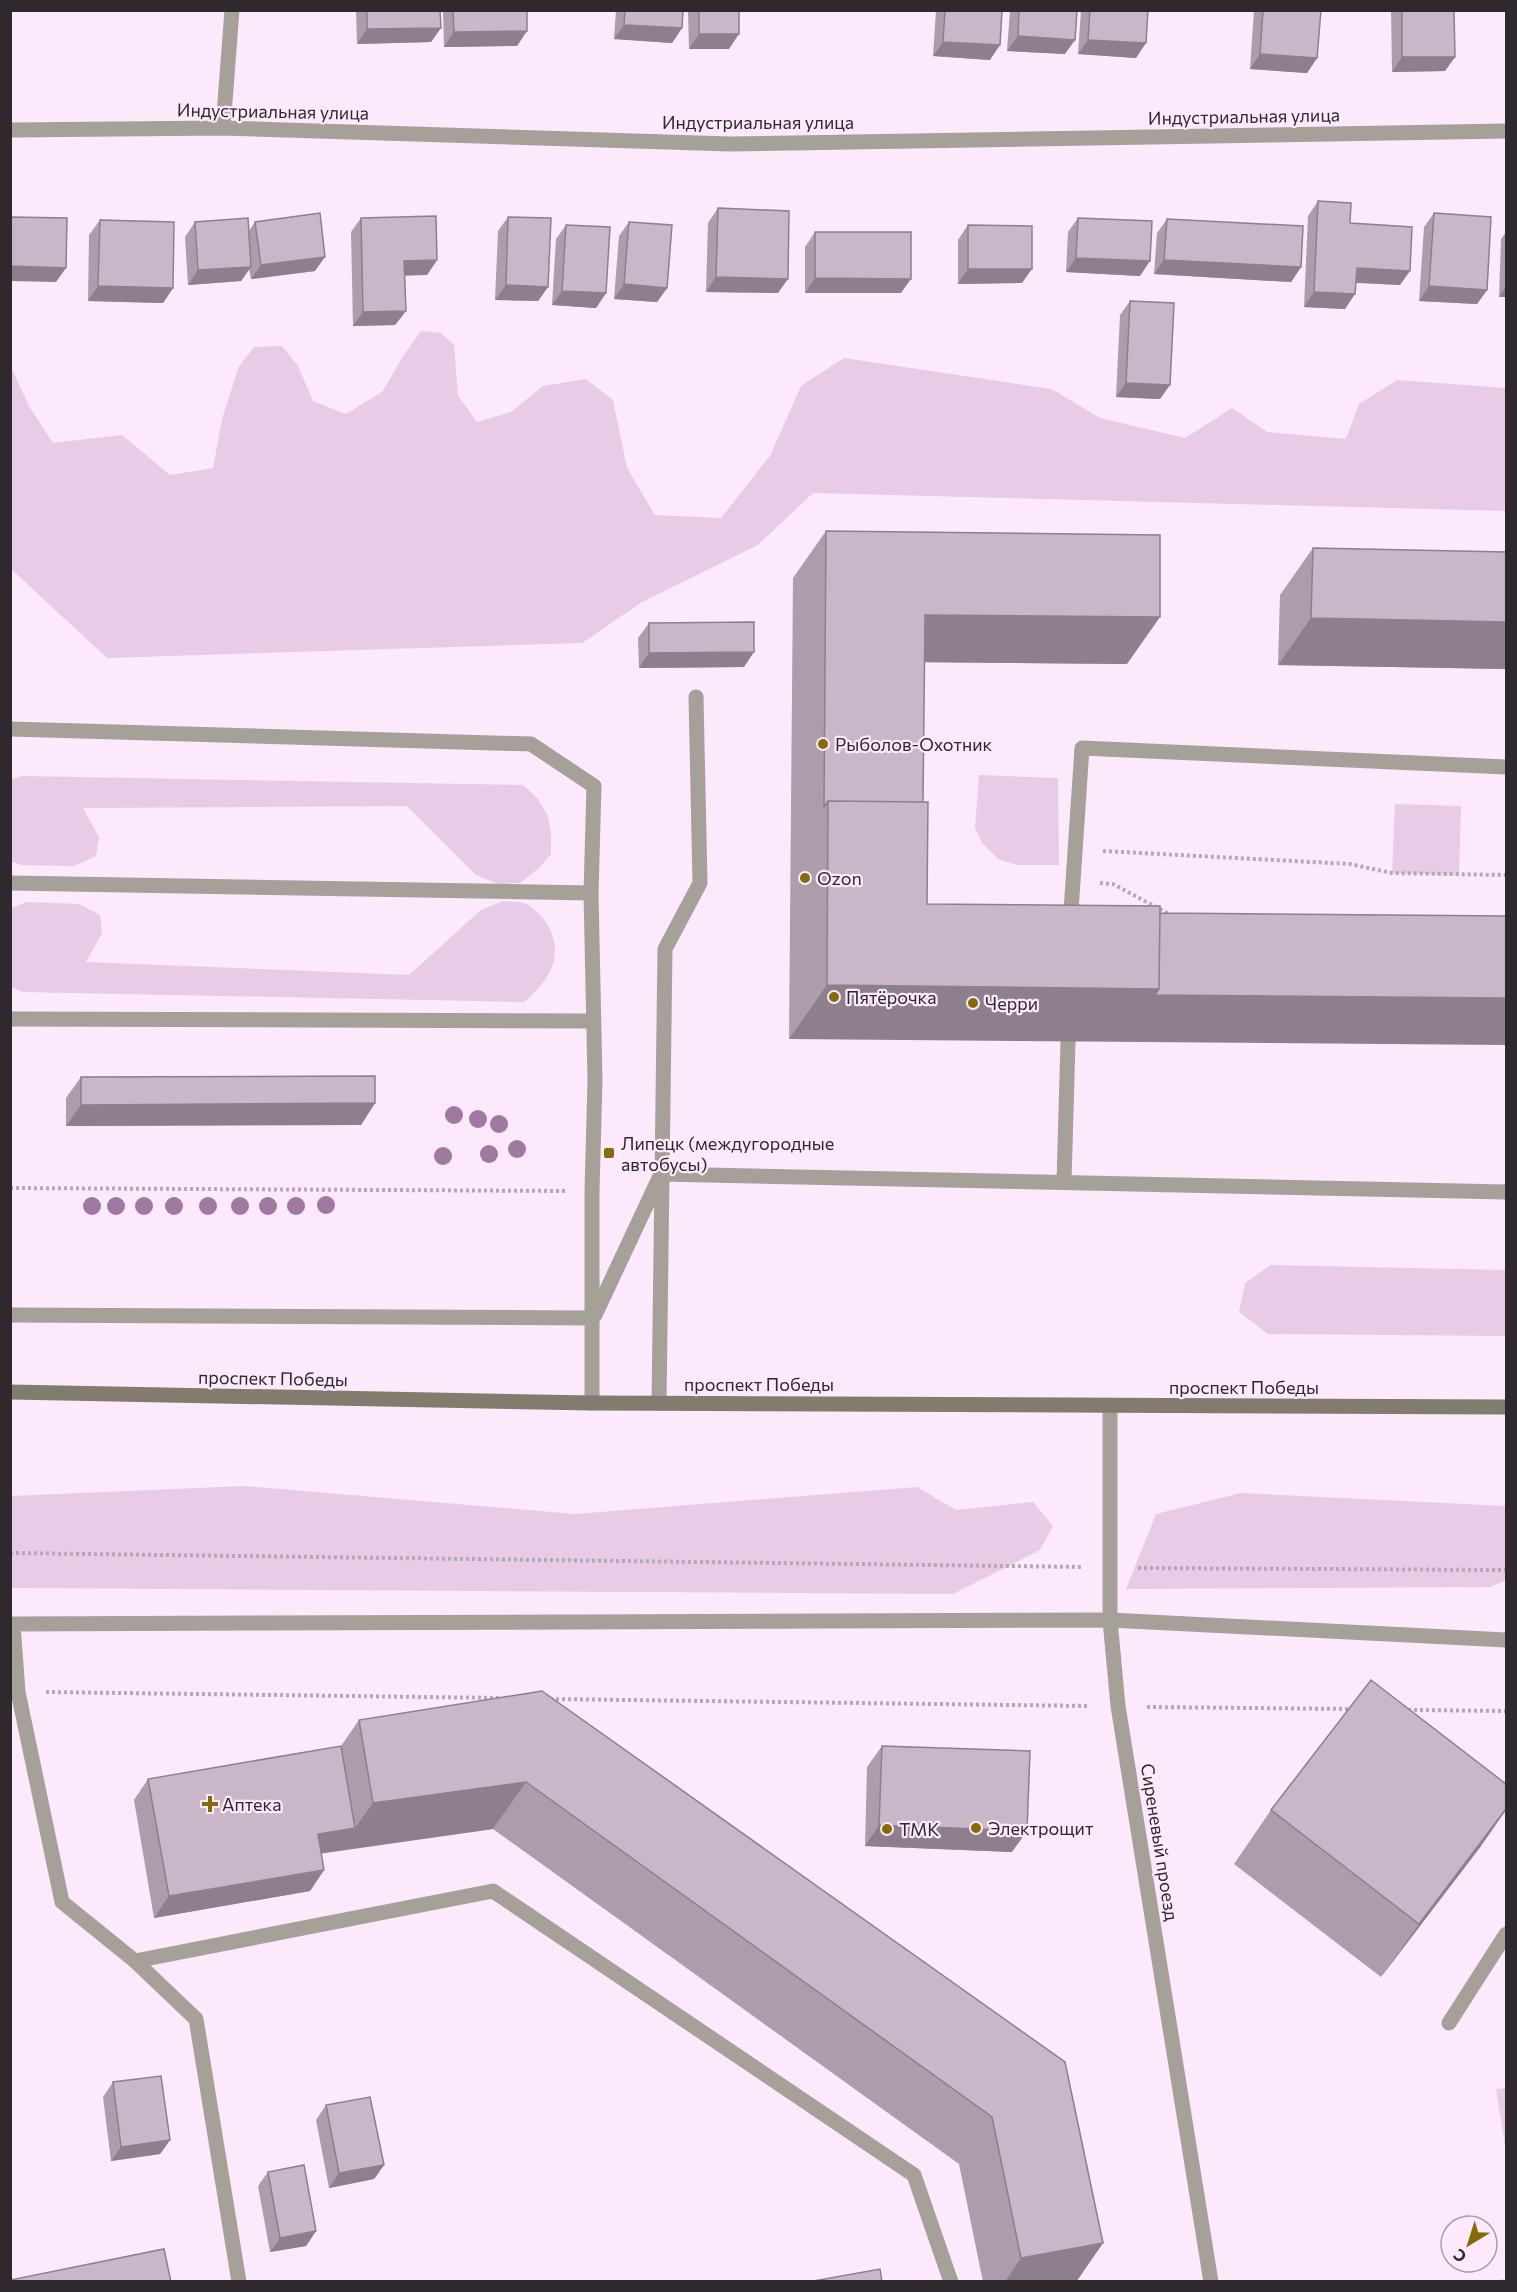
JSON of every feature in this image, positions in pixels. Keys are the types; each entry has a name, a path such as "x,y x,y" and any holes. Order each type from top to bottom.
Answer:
{"main road":[{"name":"проспект Победы","path":"10,1392 592,1403 1506,1407"}],"street":[{"path":"223,128 232,10"},
{"name":"Индустриальная улица","path":"10,130 223,128 730,144 1506,131"},
{"path":"659,1403 665,948 700,883 696,697"},
{"path":"10,729 531,744 594,786 591,893 596,1080 592,1192 592,1403"},
{"path":"1069,937 1082,748 1506,767"},
{"path":"10,883 591,893"},
{"path":"10,1019 594,1021"},
{"path":"1064,1182 1068,1041"},
{"path":"661,1174 1506,1191"},
{"path":"593,1318 661,1174"},
{"path":"10,1315 593,1318"},
{"name":"Сиреневый проезд","path":"1110,1406 1110,1620 1118,1706 1211,2282"},
{"path":"239,2282 196,2019 135,1961 62,1902 18,1692 12,1624 1110,1620 1506,1640"},
{"path":"135,1961 493,1891 914,2175 951,2282"},
{"path":"1449,2023 1506,1934"}],"path":[{"path":"1075,849 1350,864 1392,873 1506,875"},
{"path":"1073,882 1113,884 1175,917"},
{"path":"10,1188 592,1192"},
{"path":"10,1552 1506,1570"},
{"path":"18,1692 508,1698"},
{"path":"544,1699 1354,1709"},
{"path":"1401,1710 1506,1711"},
{"path":"1500,2282 1506,2280"}],"shaded area":[{"path":"421,331 441,333 454,345 458,395 477,422 511,412 543,386 586,379 613,400 627,468 655,515 721,518 770,456 801,386 844,358 1052,389 1100,418 1185,438 1232,408 1267,432 1346,439 1359,404 1397,380 1506,388 1506,511 813,493 758,545 642,602 582,643 107,658 11,569 11,367 29,406 53,443 122,435 170,475 213,468 222,419 239,366 254,347 282,346 298,366 313,401 346,414 382,392"},
{"path":"979,775 1058,778 1059,865 1016,865 998,859 982,843 975,828"},
{"path":"21,776 523,785 538,799 548,816 551,854 539,868 520,883 498,884 476,875 407,806 83,808 99,837 96,856 74,866 22,865 10,861 11,779"},
{"path":"1395,804 1461,806 1459,875 1392,873"},
{"path":"503,901 524,903 535,910 548,925 552,934 555,954 549,973 535,992 524,1002 23,992 11,987 11,908 27,902 79,904 100,915 102,933 86,962 409,975 481,910"},
{"path":"1271,1265 1506,1270 1506,1336 1268,1334 1239,1312 1245,1283"},
{"path":"244,1486 575,1514 917,1487 956,1510 1033,1502 1053,1526 1040,1550 953,1594 11,1588 11,1496"},
{"path":"1241,1493 1506,1506 1506,1580 1491,1587 1126,1589 1156,1514"},
{"path":"1506,2088 1506,2152 1496,2089"}],"building":[{"path":"367,10 440,10 441,28 367,29"},
{"path":"453,10 527,10 527,31 454,32"},
{"path":"625,10 683,10 682,28 624,25"},
{"path":"699,10 739,10 739,34 699,34"},
{"path":"945,10 1002,10 1000,45 943,42"},
{"path":"1019,10 1077,10 1075,40 1018,36"},
{"path":"1090,10 1148,10 1146,43 1088,40"},
{"path":"1263,10 1321,10 1317,58 1260,54"},
{"path":"1402,10 1454,10 1455,57 1402,57"},
{"path":"1318,201 1351,203 1350,223 1412,227 1410,271 1357,268 1355,294 1314,292"},
{"path":"718,208 789,211 788,279 716,277"},
{"path":"320,213 325,257 261,265 255,222"},
{"path":"1434,213 1491,217 1487,290 1429,286"},
{"path":"436,216 437,260 404,261 406,311 363,312 361,218"},
{"path":"10,217 67,218 66,268 10,266"},
{"path":"508,217 551,218 548,287 506,285"},
{"path":"248,218 251,267 198,270 195,222"},
{"path":"1078,218 1152,221 1150,261 1076,258"},
{"path":"1167,219 1303,226 1301,267 1164,260"},
{"path":"100,220 174,222 173,288 98,286"},
{"path":"629,222 672,225 667,288 624,284"},
{"path":"566,225 610,227 606,293 562,291"},
{"path":"968,225 1032,226 1032,269 968,269"},
{"path":"815,232 911,232 911,279 815,278"},
{"path":"1130,301 1174,303 1170,385 1126,383"},
{"path":"826,531 1160,535 1160,617 925,615 923,802 828,801 824,807"},
{"path":"1313,548 1506,552 1506,622 1311,618"},
{"path":"754,622 754,652 649,653 649,623"},
{"path":"828,801 928,802 927,904 1160,906 1159,989 827,985"},
{"path":"1160,913 1506,916 1506,998 1155,995 1159,989"},
{"path":"375,1076 375,1103 81,1105 81,1077"},
{"path":"1371,1680 1506,1784 1506,1809 1419,1924 1271,1810"},
{"path":"542,1691 1065,2062 1103,2243 1021,2258 992,2117 526,1782 373,1803 359,1720"},
{"path":"341,1746 355,1828 318,1834 324,1870 169,1896 148,1779"},
{"path":"882,1746 1030,1751 1027,1831 879,1825"},
{"path":"161,2076 170,2140 121,2147 113,2082"},
{"path":"370,2097 384,2165 339,2173 326,2105"},
{"path":"304,2165 316,2231 280,2238 268,2172"},
{"path":"164,2249 171,2282 10,2282 10,2280"},
{"path":"880,2269 882,2282 808,2282"}],"place":[{"name":"Рыболов-Охотник","path":"823,744"},
{"name":"Ozon","path":"805,878"},
{"name":"Пятёрочка","path":"834,997"},
{"name":"Черри","path":"973,1003"},
{"name":"Липецк (междугородные автобусы)","path":"609,1153"},
{"name":"Аптека","path":"210,1804"},
{"name":"Электрощит","path":"976,1828"},
{"name":"ТМК","path":"887,1829"}]}
